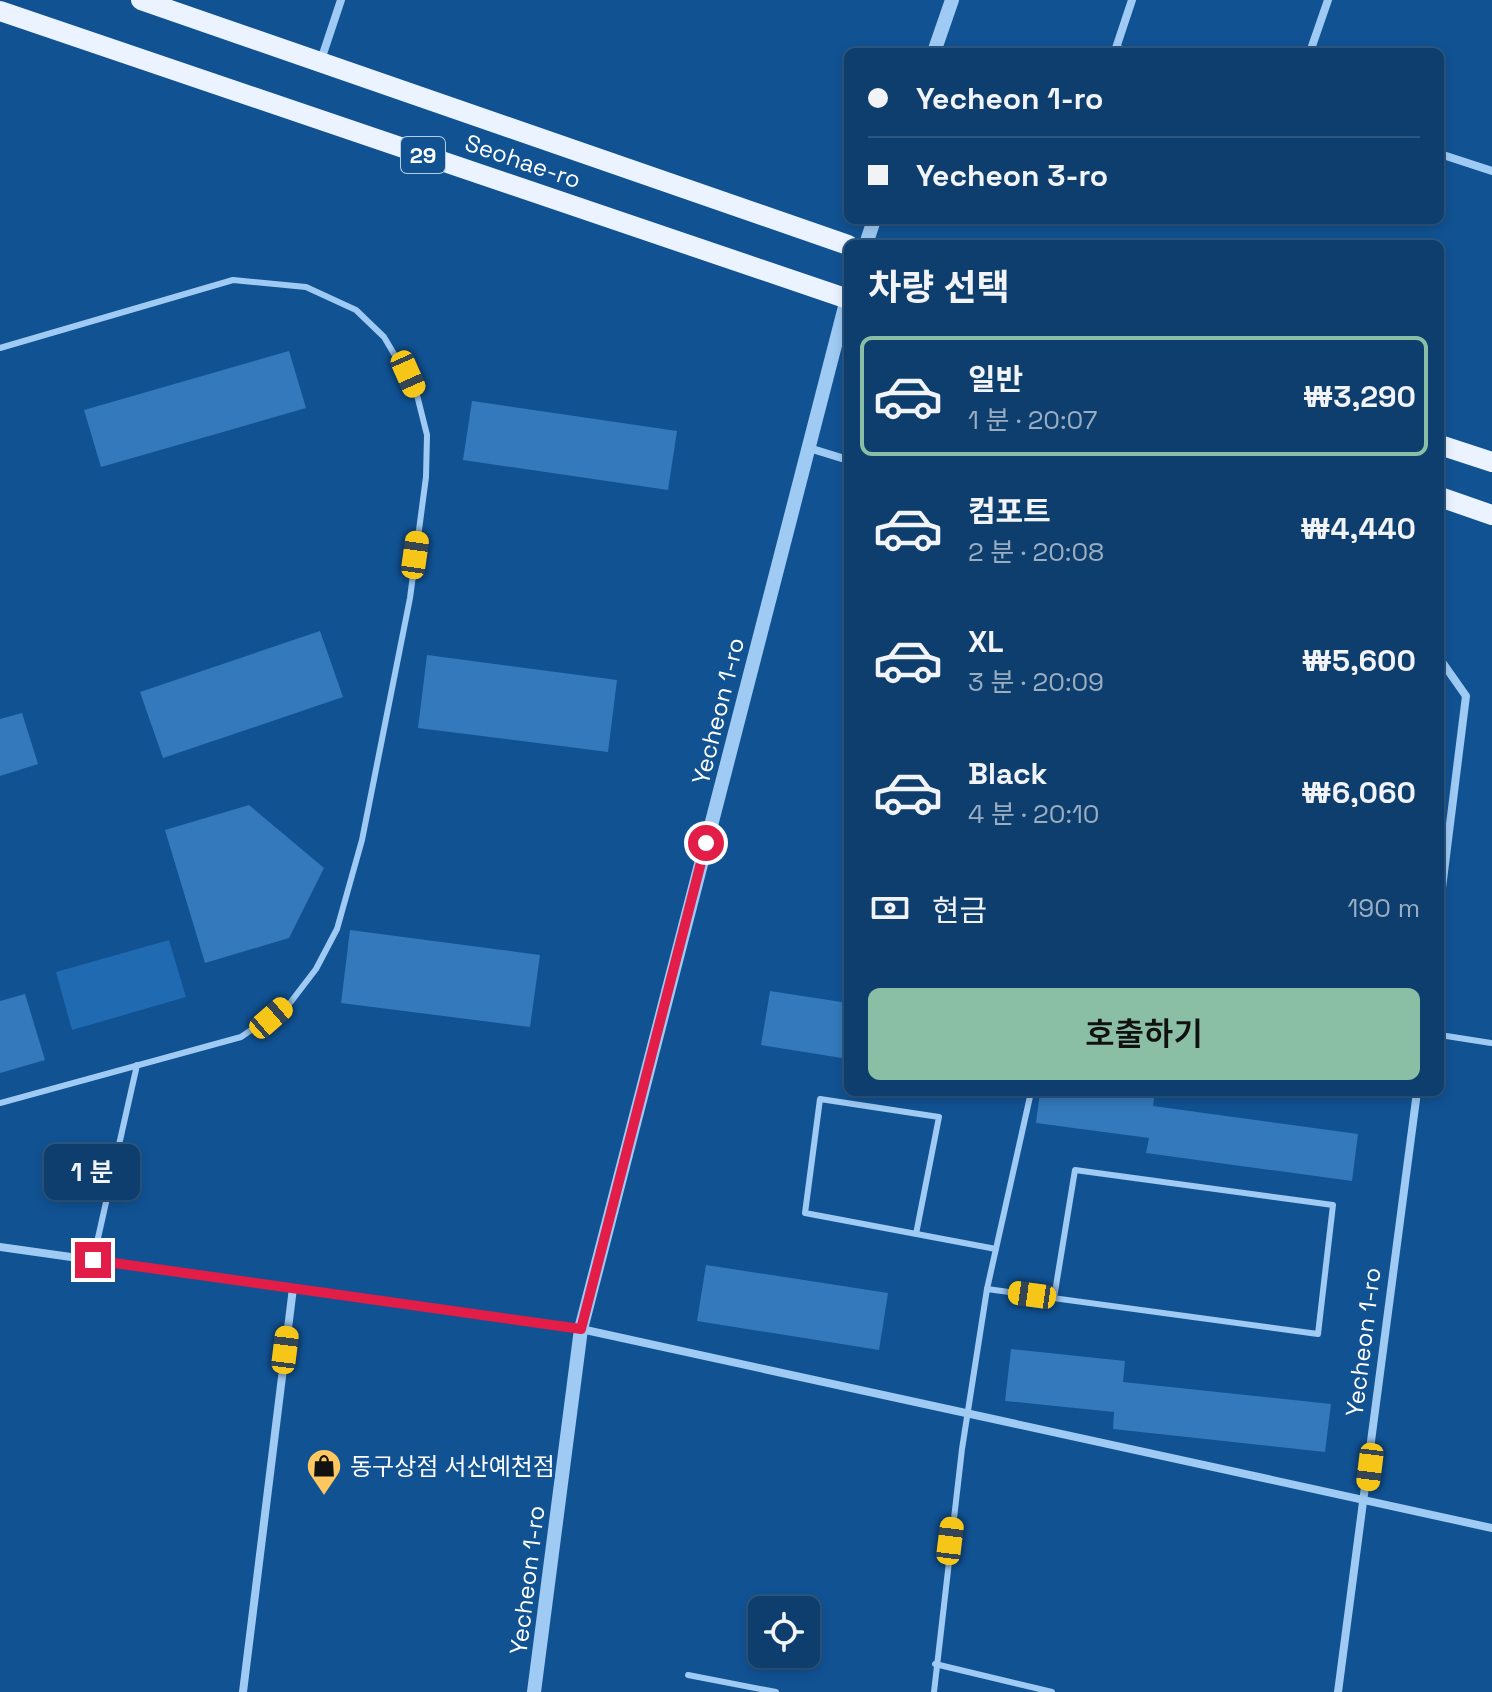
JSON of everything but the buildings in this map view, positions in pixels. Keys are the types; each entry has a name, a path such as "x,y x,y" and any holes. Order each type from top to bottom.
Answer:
{"main road":[{"name":"Seohae-ro","path":"141,0 844,244"},
{"name":"Seohae-ro","path":"0,11 844,297"},
{"path":"1444,446 1492,462"},
{"path":"1444,498 1492,515"}],"street":[{"path":"320,62 341,0"},
{"path":"935,48 952,0"},
{"path":"1116,48 1132,0"},
{"path":"1311,48 1328,0"},
{"path":"1444,155 1492,171"},
{"name":"Yecheon 1-ro","path":"534,1692 581,1329 844,313"},
{"path":"809,448 844,459"},
{"path":"1444,665 1466,696 1444,872"},
{"name":"Yecheon 1-ro","path":"1338,1692 1366,1499 1416,1096"},
{"path":"0,1247 581,1329 1492,1528"},
{"path":"243,1692 293,1288"}],"lane":[{"path":"0,348 233,280 306,287 356,310 384,337 416,391 427,435 426,477 410,598 362,840 333,938 304,987 256,1029 241,1037 0,1103"},
{"path":"1444,1036 1491,1043"},
{"path":"93,1260 137,1065"},
{"path":"933,1691 987,1289 1030,1096"},
{"path":"916,1234 939,1117 820,1099 805,1213 916,1234 996,1249"},
{"path":"987,1289 1318,1334 1333,1205 1075,1170 1054,1298"},
{"path":"935,1664 1052,1692"},
{"path":"688,1675 776,1692"}],"shaded area":[{"path":"169,940 186,997 72,1030 56,972"}],"place":[{"name":"동구상점 서산예천점","path":"324,1497"}],"route":[{"path":"93,1260 581,1329 706,843"}]}
